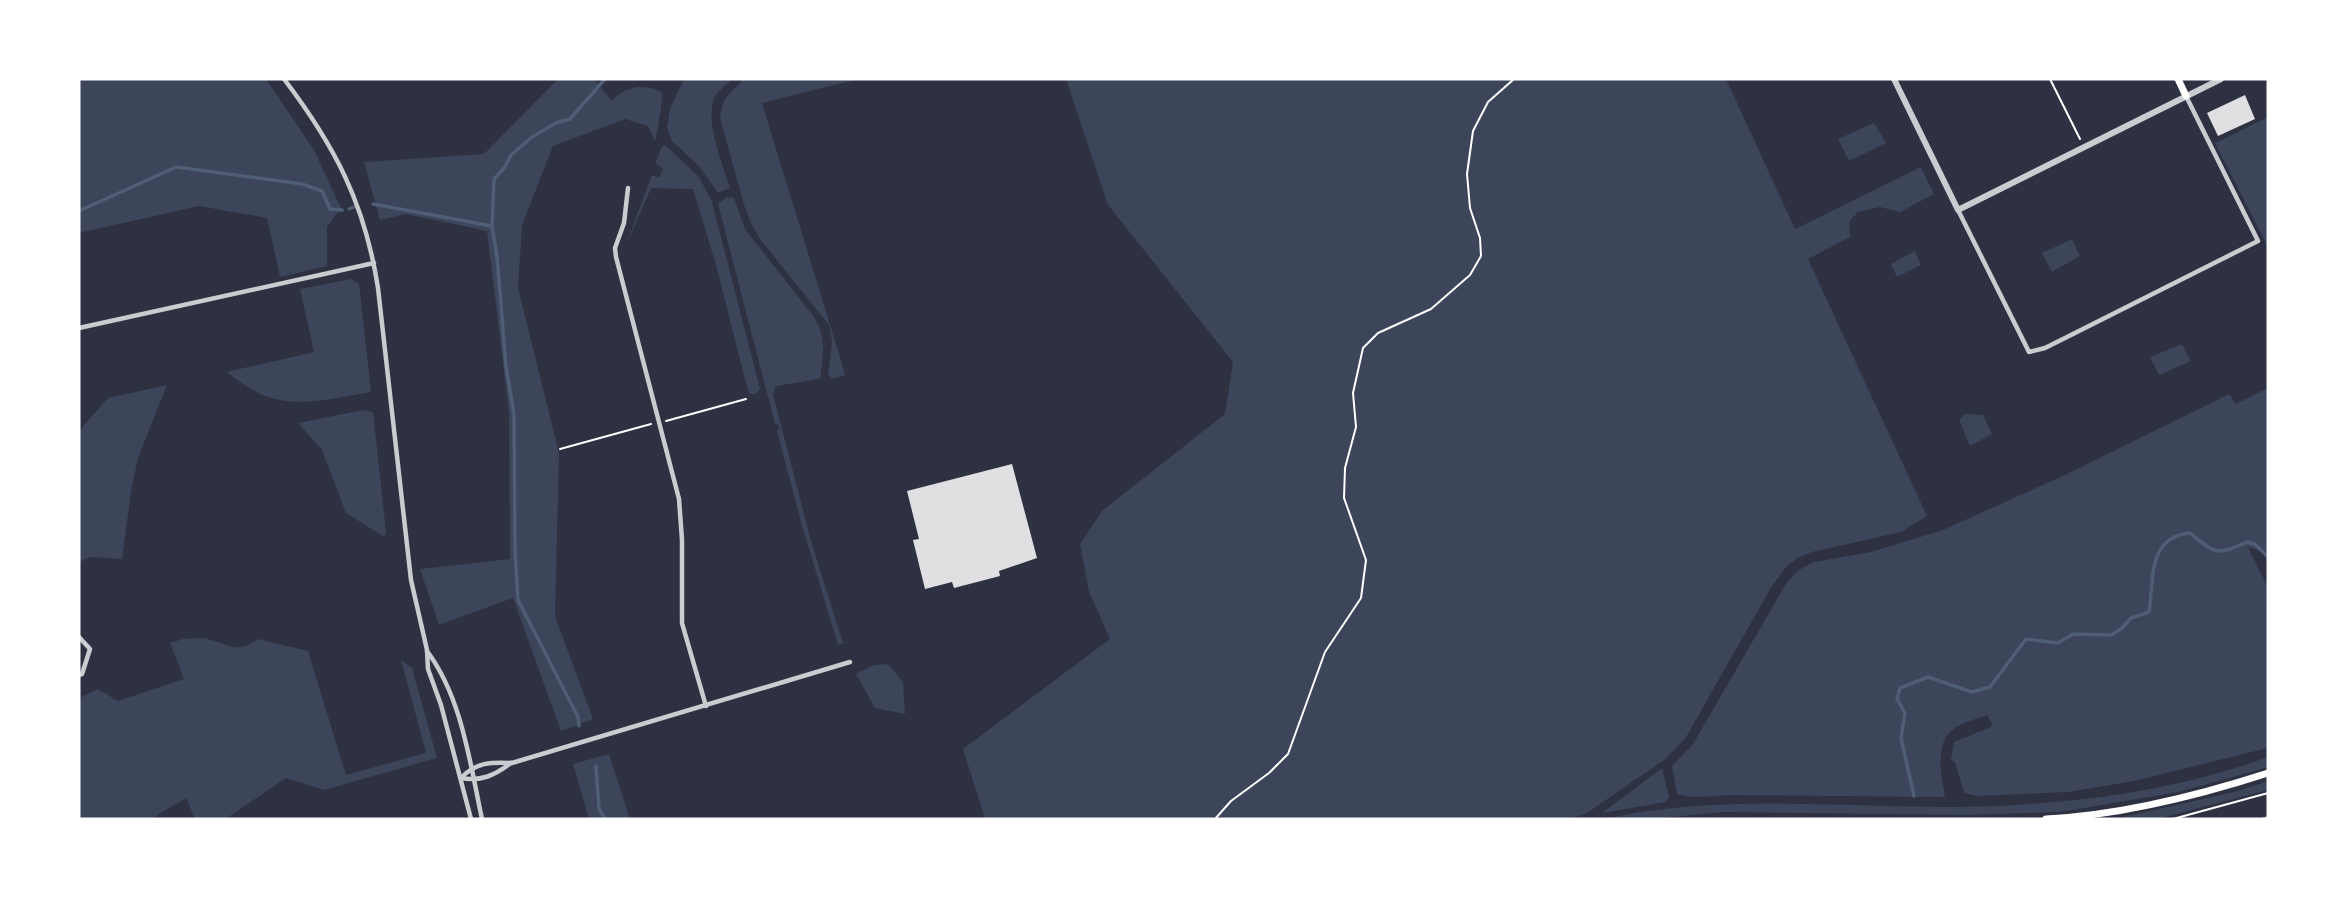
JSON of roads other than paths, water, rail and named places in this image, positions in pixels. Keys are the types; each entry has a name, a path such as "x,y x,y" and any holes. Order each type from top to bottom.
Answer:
{"main road":[{"path":"2179,79 2186,96"},
{"path":"2046,819 2121,810 2182,798 2268,773"}],"street":[{"path":"284,79 314,120 338,160 356,201 374,263 406,524 406,543 418,612 427,650 428,669 441,705 471,819"},
{"path":"1894,79 2029,352 2045,348 2258,241 2186,96"},
{"path":"1958,210 2221,79"},
{"path":"628,188 624,223 615,248 616,257 678,499 682,540 682,623 706,706"},
{"path":"79,328 374,263"},
{"path":"79,636 90,649 79,676"},
{"path":"427,650 438,666 452,701 471,767 482,819"},
{"path":"460,778 471,767 493,762 512,763 850,662"},
{"path":"460,778 474,780 497,774 512,763"}],"waterway":[{"path":"492,226 494,179 511,155 532,137 556,123 570,119 605,79"},
{"path":"79,211 176,167 302,184 322,191 330,209 342,210"},
{"path":"373,204 492,226 506,366 514,415 518,600 578,717 579,726"},
{"path":"349,209 354,207"},
{"path":"1914,796 1901,738 1905,713 1897,699 1900,688 1928,677 1972,692 1990,687 2026,639 2058,643 2073,634 2111,635 2131,618 2149,612 2155,562 2159,551 2176,536 2190,533 2217,551 2247,542 2255,544 2268,557"},
{"path":"596,766 599,809 605,819"}],"railway":[{"path":"2264,819 2268,818"}]}
